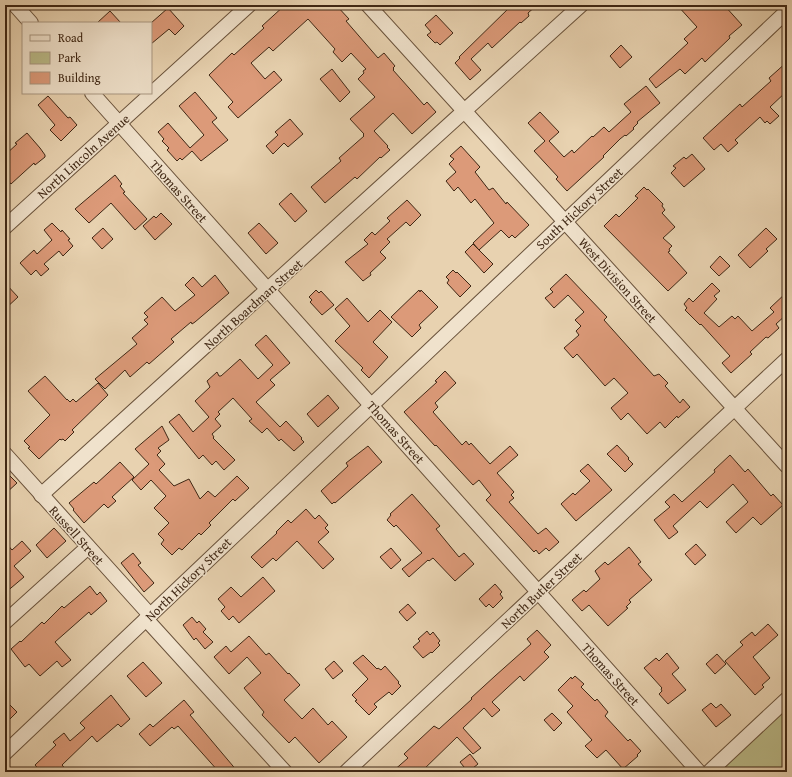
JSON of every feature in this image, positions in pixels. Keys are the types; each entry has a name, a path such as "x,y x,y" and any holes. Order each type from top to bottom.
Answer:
{"street":[{"path":"15,5 30,22"},
{"name":"North Lincoln Avenue","path":"152,93 249,5"},
{"name":"West Division Street","path":"368,5 464,112 566,221 787,466"},
{"name":"North Boardman Street","path":"41,495 581,5"},
{"name":"South Hickory Street","path":"371,405 787,11"},
{"name":"Thomas Street","path":"93,94 118,124 699,772"},
{"name":"North Lincoln Avenue","path":"5,227 151,94"},
{"name":"North Butler Street","path":"346,772 787,360"},
{"name":"North Hickory Street","path":"5,753 371,405"},
{"name":"Russell Street","path":"5,454 285,772"},
{"path":"5,622 88,547"},
{"path":"709,772 787,700"}],"green space":[{"path":"787,699 787,772 709,772"}],"building":[{"path":"285,5 336,5 349,19 346,21 378,58 384,53 395,66 393,70 424,105 427,102 436,112 412,134 393,113 374,131 390,150 381,158 380,157 357,179 355,177 325,203 311,187 341,161 339,158 364,136 364,134 350,119 375,97 358,79 366,69 351,53 342,62 333,52 335,49 308,19 273,51 269,47 251,63 265,79 274,71 282,80 238,118 228,107 233,102 209,75 232,53 234,55 264,28 262,26"},
{"path":"512,5 537,5 528,13 529,16 521,23 520,22 492,48 488,43 471,59 481,70 470,80 455,63 460,58 459,57"},
{"path":"677,5 724,5 742,25 729,36 730,38 705,62 702,58 685,74 680,69 656,88 649,79 688,43 684,39 697,27"},
{"path":"168,8 184,26 175,35 169,29 152,43 152,22"},
{"path":"110,11 120,22 98,22"},
{"path":"436,15 453,33 440,45 437,42 435,43 427,35 431,32 425,25"},
{"path":"621,45 632,57 620,68 610,56"},
{"path":"787,62 787,91 770,107 779,116 770,124 767,121 765,123 760,117 735,140 738,143 728,152 721,144 714,150 703,138 740,104 742,107 771,81 769,78"},
{"path":"332,69 350,92 340,102 320,79"},
{"path":"646,86 660,103 637,122 638,123 633,128 634,129 620,139 603,156 604,157 567,191 556,179 558,177 534,151 545,141 528,123 540,112 559,132 549,141 564,157 572,150 574,153 604,127 609,132 631,112 624,104"},
{"path":"195,92 217,118 212,122 228,140 201,161 192,151 182,160 180,158 177,161 167,150 169,148 162,141 164,139 158,132 168,123 190,148 204,135 179,106"},
{"path":"48,96 68,118 70,117 77,125 61,141 50,130 55,125 38,105"},
{"path":"290,119 303,134 288,147 284,143 273,154 266,146 278,135 275,132"},
{"path":"27,133 40,148 45,157 35,165 34,163 11,184 5,177 5,155 17,144 15,143"},
{"path":"461,146 480,167 475,172 489,190 493,188 506,204 507,202 529,225 515,238 512,235 509,238 501,230 479,250 473,243 494,223 475,199 471,203 458,187 454,191 446,181 456,172 449,164 454,159 450,156"},
{"path":"692,154 705,169 684,187 671,173 676,168 673,166 684,157 686,159"},
{"path":"115,175 122,184 120,186 125,192 123,193 147,219 135,230 111,203 89,223 75,209"},
{"path":"644,187 663,204 662,206 665,210 662,213 675,227 663,238 672,246 668,252 687,273 668,291 604,226 616,214 619,217 638,198 635,196"},
{"path":"291,193 307,211 295,222 279,204"},
{"path":"407,200 421,215 410,226 406,222 387,239 390,242 380,252 386,258 370,273 371,275 363,281 345,262 368,244 364,240 372,232 375,235 390,221 387,218"},
{"path":"161,213 172,224 155,240 143,226 154,216 156,218"},
{"path":"52,223 61,232 62,230 70,239 68,240 73,246 63,256 59,251 44,264 49,269 41,276 36,270 31,275 20,263 34,250 37,254 52,240 44,230"},
{"path":"259,223 278,243 266,254 248,233"},
{"path":"103,228 113,239 102,249 92,238"},
{"path":"766,228 777,239 766,249 768,251 750,268 738,255"},
{"path":"473,244 493,264 484,273 465,252"},
{"path":"720,256 730,266 719,276 710,267"},
{"path":"453,270 471,286 460,297 447,283 449,280 446,277"},
{"path":"566,274 607,317 604,320 654,376 659,374 668,383 665,386 680,403 683,399 690,407 678,418 677,416 665,428 660,422 647,434 628,413 621,420 611,408 628,393 614,378 605,386 577,354 573,358 564,348 579,335 576,331 581,326 575,320 584,312 568,295 554,308 545,298 553,292 550,289"},
{"path":"215,275 229,293 195,322 192,324 191,322 171,339 174,342 149,364 147,362 130,377 125,370 105,389 95,379 137,344 132,338 148,324 144,320 148,317 144,313 162,297 175,311 195,295 185,285 193,277 202,287"},
{"path":"5,283 18,297 5,309"},
{"path":"712,283 720,291 714,296 717,299 704,313 719,327 732,316 735,319 738,316 752,331 774,312 770,308 787,292 787,314 776,324 779,328 768,338 766,337 750,352 752,354 731,373 722,363 730,356 701,324 700,325 685,310 687,308 684,304 689,298 693,302"},
{"path":"316,290 319,293 321,291 334,305 322,315 310,302 312,300 309,297"},
{"path":"419,290 420,292 421,290 438,307 419,325 421,328 412,337 391,317"},
{"path":"347,298 368,322 380,310 392,322 373,342 388,357 369,378 361,370 363,368 335,341 350,326 335,309"},
{"path":"266,335 290,363 270,380 275,385 256,402 280,427 286,421 304,442 294,451 281,439 279,441 267,428 262,433 249,421 252,419 233,398 218,412 220,414 215,419 221,426 212,434 214,437 213,438 235,460 224,470 216,461 212,465 203,455 199,459 169,422 179,414 193,432 209,417 195,401 210,387 207,381 217,372 219,376 221,376 240,359 258,379 273,365 255,345"},
{"path":"445,371 456,383 435,403 438,407 433,412 462,445 466,441 469,445 471,443 490,464 510,446 518,455 497,473 514,492 511,495 514,498 509,502 538,534 546,528 559,542 549,551 546,548 539,554 536,550 534,552 486,500 491,495 479,480 473,485 404,412 437,382 435,381"},
{"path":"45,376 70,402 73,399 76,402 98,383 108,395 72,430 74,432 65,441 60,439 39,459 28,448 30,447 24,441 50,415 28,391"},
{"path":"328,395 339,408 318,427 307,414"},
{"path":"162,426 169,440 158,448 161,451 157,455 165,464 159,470 174,486 189,479 200,499 208,491 215,497 237,476 249,488 235,501 233,499 209,523 211,525 201,535 199,533 182,550 179,548 172,555 161,544 164,540 158,534 169,523 154,508 166,496 151,480 141,490 132,480 149,464 135,449"},
{"path":"617,445 633,464 625,472 607,454"},
{"path":"368,446 382,462 332,504 321,491 348,466 346,463"},
{"path":"730,455 745,472 748,469 771,496 773,494 783,505 761,525 753,517 736,533 726,522 748,502 733,484 707,508 700,501 673,526 678,532 669,539 654,520 670,507 665,502 674,494 682,502 715,472 714,470"},
{"path":"120,462 134,477 112,497 116,501 108,508 104,504 84,523 69,503 94,482 96,484"},
{"path":"588,464 612,490 576,521 561,504 573,493 575,495 590,481 580,471"},
{"path":"5,471 17,483 5,494"},
{"path":"412,494 440,526 436,529 459,557 464,553 474,564 455,581 433,558 429,561 428,560 409,577 402,569 422,553 396,525 394,527 387,520 391,515 390,514"},
{"path":"306,509 315,519 319,515 328,525 325,528 329,532 318,542 334,559 323,569 297,541 276,561 273,558 262,568 251,557 277,533 276,532 288,520 291,523"},
{"path":"54,528 66,541 47,558 36,545"},
{"path":"22,541 31,551 14,566 24,577 5,593 5,542 12,550"},
{"path":"696,544 706,555 695,565 685,554"},
{"path":"629,547 641,562 638,564 652,580 629,600 631,602 626,607 628,608 608,626 589,605 582,611 572,600 584,590 586,592 600,579 595,571 605,562 608,565"},
{"path":"391,548 401,560 391,569 380,557"},
{"path":"133,553 141,563 138,565 154,583 144,592 121,563"},
{"path":"263,577 275,591 239,623 233,616 229,620 221,611 225,607 218,599 231,587 241,597"},
{"path":"495,584 502,592 500,594 503,598 493,608 489,604 486,607 479,599"},
{"path":"90,586 97,595 100,592 107,601 91,615 89,612 55,642 71,660 62,667 57,661 40,676 29,664 25,667 11,649 20,641 21,642 42,622 44,624 62,606 64,608"},
{"path":"408,604 416,613 407,621 399,612"},
{"path":"192,617 197,623 199,621 206,629 203,632 213,642 205,649 196,638 194,640 183,625"},
{"path":"768,624 778,635 753,657 770,678 762,685 764,687 755,695 725,661 743,645 740,642 752,632 755,636"},
{"path":"537,630 551,645 544,652 549,657 524,681 520,676 492,702 500,710 492,717 484,708 463,728 481,748 473,754 457,737 421,772 392,772 408,758 404,754 434,726 439,729 531,644 527,639"},
{"path":"427,631 430,635 433,632 440,641 438,643 440,645 432,653 431,652 423,658 413,647 420,641 418,639"},
{"path":"249,636 266,655 269,653 300,685 284,700 302,719 313,708 328,725 332,721 347,737 319,763 295,737 289,743 262,715 264,712 244,688 261,673 247,657 229,674 214,657 226,646 231,652"},
{"path":"667,653 679,668 672,674 686,690 668,704 659,694 662,691 662,688 644,668 656,658 659,661"},
{"path":"717,654 726,664 715,674 706,664"},
{"path":"363,655 377,669 378,668 381,670 385,666 401,686 392,695 389,692 374,704 377,707 369,715 355,701 357,700 352,695 368,679 353,663"},
{"path":"334,661 343,671 333,679 325,669"},
{"path":"143,662 162,683 146,697 127,676"},
{"path":"575,676 584,684 581,687 595,701 597,699 608,712 605,716 628,741 630,739 641,751 637,755 638,756 623,769 606,750 597,758 585,746 592,740 567,712 573,706 558,690 571,677 572,679"},
{"path":"111,695 130,719 121,727 118,724 97,742 92,736 62,765 68,772 41,772 35,765 56,745 53,742 64,733 70,741 85,728 80,723"},
{"path":"5,700 17,712 5,724"},
{"path":"184,700 194,712 190,715 238,772 219,772 178,726 174,729 172,727 150,746 139,734 150,724 153,727"},
{"path":"711,703 716,708 721,704 731,715 716,727 702,710"},
{"path":"552,713 562,723 554,731 544,720"},
{"path":"470,754 478,764 468,772 460,762"}]}
